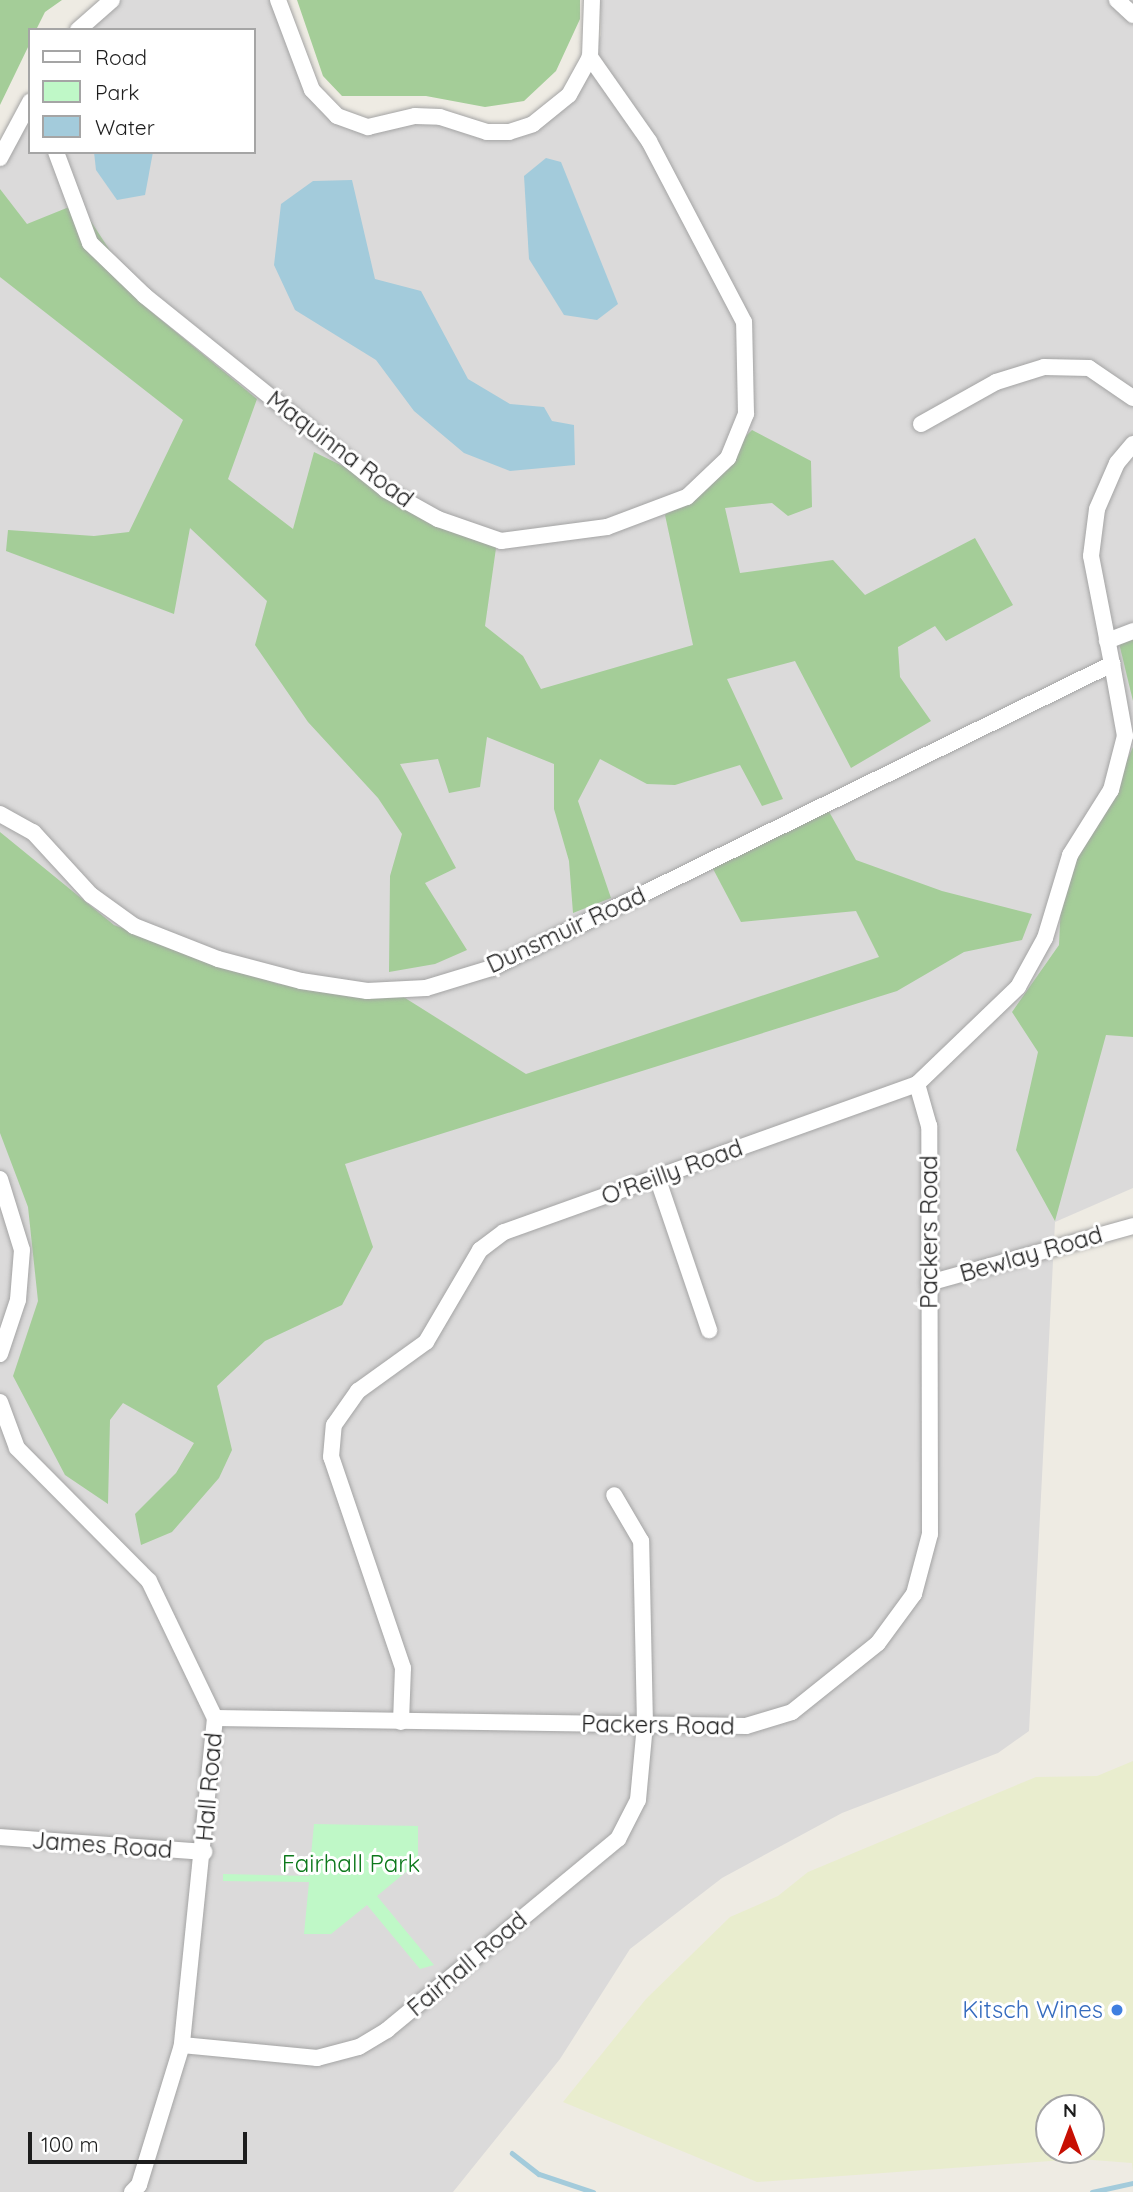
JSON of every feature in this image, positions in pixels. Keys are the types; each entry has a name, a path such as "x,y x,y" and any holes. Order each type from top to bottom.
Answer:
{"street":[{"path":"80,28 112,0"},
{"path":"278,0 312,90 337,117 368,127 415,116 440,117 487,132 509,132 533,124 569,95 590,57 592,0"},
{"path":"1116,0 1133,15"},
{"name":"Maquinna Road","path":"58,154 90,243 145,296 386,490 438,519 501,541 607,527 687,497 728,458 746,414 744,322 649,141 590,57"},
{"path":"0,158 28,106"},
{"path":"922,424 996,382 1044,367 1089,368 1133,398"},
{"path":"1112,664 1091,556 1097,509 1117,463 1133,444"},
{"path":"1107,640 1133,631"},
{"name":"Dunsmuir Road","path":"0,814 33,832 91,894 134,926 218,959 301,981 367,991 426,988 492,968 1112,664"},
{"name":"O'Reilly Road","path":"401,1722 403,1668 331,1457 334,1425 358,1391 426,1342 480,1250 504,1232 917,1084 1018,987 1045,939 1070,855 1111,790 1125,736 1112,664"},
{"name":"Packers Road","path":"215,1718 746,1726 792,1712 877,1643 914,1594 930,1534 929,1126 917,1084"},
{"path":"657,1177 709,1330"},
{"path":"0,1179 22,1250 18,1300 0,1354"},
{"name":"Bewlay Road","path":"929,1283 1133,1226"},
{"name":"Hall Road","path":"0,1402 18,1448 149,1581 215,1718 204,1852 182,2045 139,2185 132,2192"},
{"name":"Fairhall Road","path":"182,2045 317,2058 359,2047 387,2030 618,1839 638,1800 645,1726 641,1541 614,1494"},
{"name":"James Road","path":"0,1837 204,1852"}],"shaded area":[{"path":"121,0 270,0 317,109 374,126 441,119 482,136 535,125 576,92 601,35 600,0 1133,0 1133,963 1107,1034 1133,1037 1133,1188 1055,1222 1029,1731 998,1753 842,1813 722,1878 630,1949 560,2059 453,2192 0,2192 0,167 28,116 28,154 256,154 256,28 84,28"}],"green space":[{"path":"0,0 62,0 45,12 37,28 28,28 28,47 0,105"},
{"path":"297,0 580,0 580,19 556,71 524,101 485,107 426,96 342,96 323,76"},
{"path":"0,189 27,224 79,203 148,309 257,399 228,479 293,529 314,452 497,541 485,626 523,656 541,689 693,645 665,515 752,430 811,461 812,507 788,516 772,503 725,508 740,573 833,560 865,595 975,538 1013,605 946,641 935,626 898,647 900,677 931,721 851,768 795,661 727,679 783,799 762,806 740,765 675,785 647,784 600,759 578,801 611,898 573,913 569,861 554,809 554,764 487,737 480,787 449,793 438,759 400,764 456,868 425,883 467,950 435,964 389,972 390,876 402,834 378,798 308,722 255,645 267,601 190,528 174,614 6,551 8,530 94,536 129,532 183,420 0,277"},
{"path":"1133,630 1133,701 1118,639"},
{"path":"1133,747 1133,1037 1106,1035 1055,1221 1016,1150 1038,1052 1012,1012 1059,945 1062,881 1100,818"},
{"path":"827,808 856,860 942,891 1032,914 1022,940 964,952 897,991 345,1164 373,1247 342,1305 265,1341 217,1386 232,1450 219,1478 172,1532 141,1545 135,1514 176,1473 194,1443 123,1403 110,1420 108,1504 65,1475 13,1376 38,1301 28,1207 0,1133 0,832 114,925 278,984 394,991 526,1074 879,957 856,911 741,922 711,865"},
{"path":"1133,1761 1133,2173 1132,2163 1105,2161 1105,2094 1035,2094 1035,2162 757,2182 563,2102 646,1999 730,1917 778,1896 808,1872 1036,1777 1097,1776"},
{"name":"Fairhall Park","path":"314,1824 418,1826 418,1862 377,1896 434,1965 420,1969 367,1905 331,1934 304,1934 309,1882 223,1881 223,1874 309,1876"}],"water":[{"path":"94,154 153,154 145,195 117,200 96,170"},
{"path":"546,158 561,162 618,304 597,320 564,315 529,259 524,176"},
{"path":"352,180 375,279 421,291 468,379 510,404 544,407 552,421 574,425 575,465 510,471 464,453 414,411 376,360 295,310 274,265 281,204 313,181"}],"waterway":[{"path":"512,2153 539,2174 593,2192"},
{"path":"1092,2192 1133,2183"}],"place":[{"name":"Kitsch Wines","path":"1117,2010"}]}
